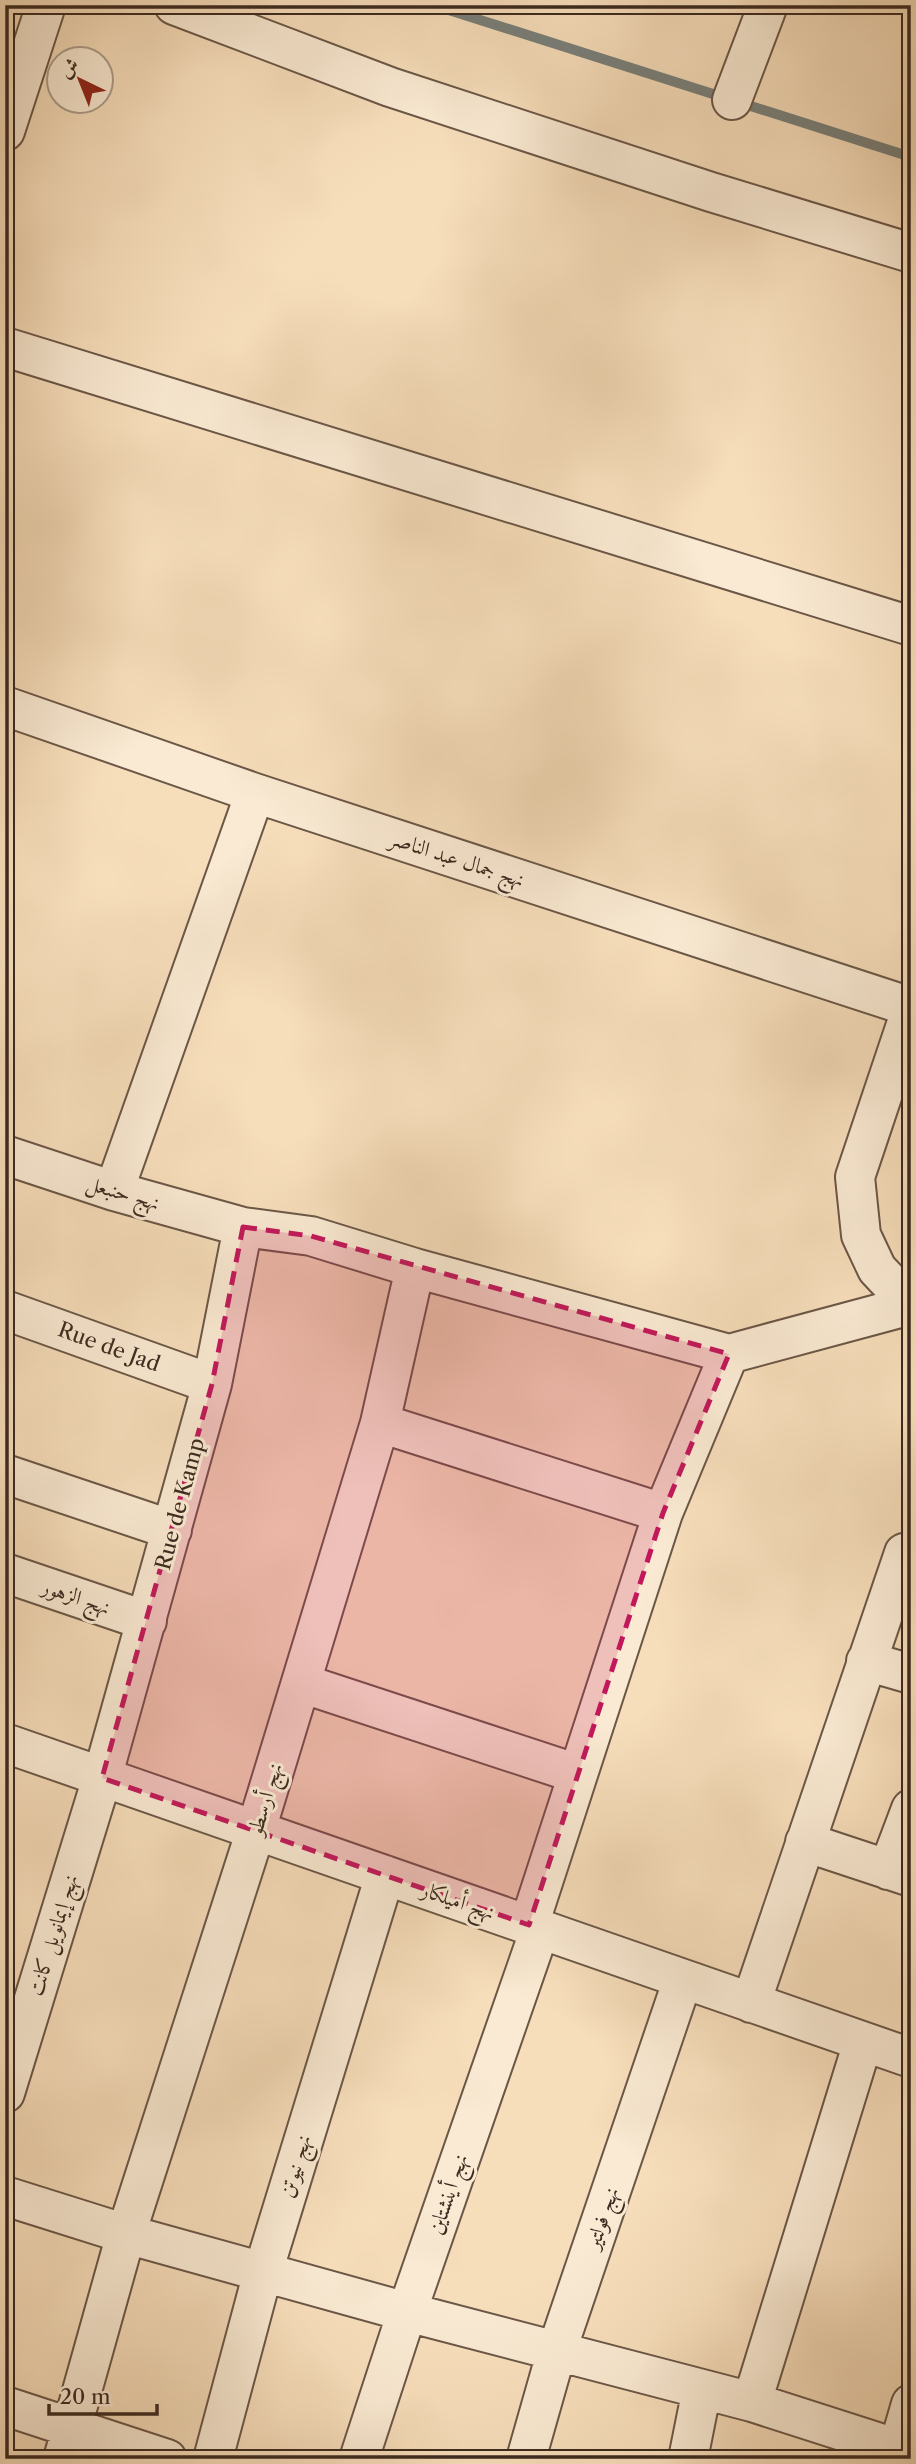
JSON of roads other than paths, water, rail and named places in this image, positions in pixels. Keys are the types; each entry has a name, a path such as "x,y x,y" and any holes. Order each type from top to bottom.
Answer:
{"street":[{"path":"5,131 46,5"},
{"path":"174,5 390,87 711,192 911,253"},
{"path":"732,100 768,5"},
{"path":"5,346 911,626"},
{"name":"نهج جمال عبد الناصر","path":"5,706 255,793 911,1009"},
{"path":"114,1191 255,793"},
{"path":"729,1354 911,1305 877,1269 861,1235 855,1177 911,1009"},
{"name":"نهج حنبعل","path":"5,1155 114,1191 243,1227 311,1236 415,1268 729,1354"},
{"name":"Rue de Kamp","path":"102,1778 212,1384 243,1227"},
{"name":"نهج أرسطو","path":"67,2443 126,2234 256,1830 380,1423 415,1268"},
{"name":"Rue de Jad","path":"5,1310 212,1384"},
{"name":"نهج أينشتاين","path":"359,2459 534,1927 578,1774 663,1513 729,1354"},
{"path":"380,1423 663,1513"},
{"path":"5,1474 172,1530"},
{"path":"751,2003 866,1661 908,1546"},
{"name":"نهج الزهور","path":"5,1573 147,1621"},
{"path":"866,1661 911,1674"},
{"path":"301,1683 578,1774"},
{"name":"نهج أميلكار","path":"5,1743 911,2058"},
{"name":"نهج إيمانويل كانت","path":"5,2093 102,1778"},
{"path":"805,1842 900,1874 911,1809"},
{"name":"نهج نيوتن","path":"213,2459 263,2272 384,1875"},
{"name":"نهج فولتير","path":"526,2459 557,2350 683,1979"},
{"path":"752,2402 863,2042"},
{"path":"5,2196 126,2234 407,2312 752,2402 904,2451 911,2404"},
{"path":"688,2459 702,2389"},
{"path":"5,2406 67,2443 167,2459"}],"waterway":[{"path":"433,5 911,157"}]}
